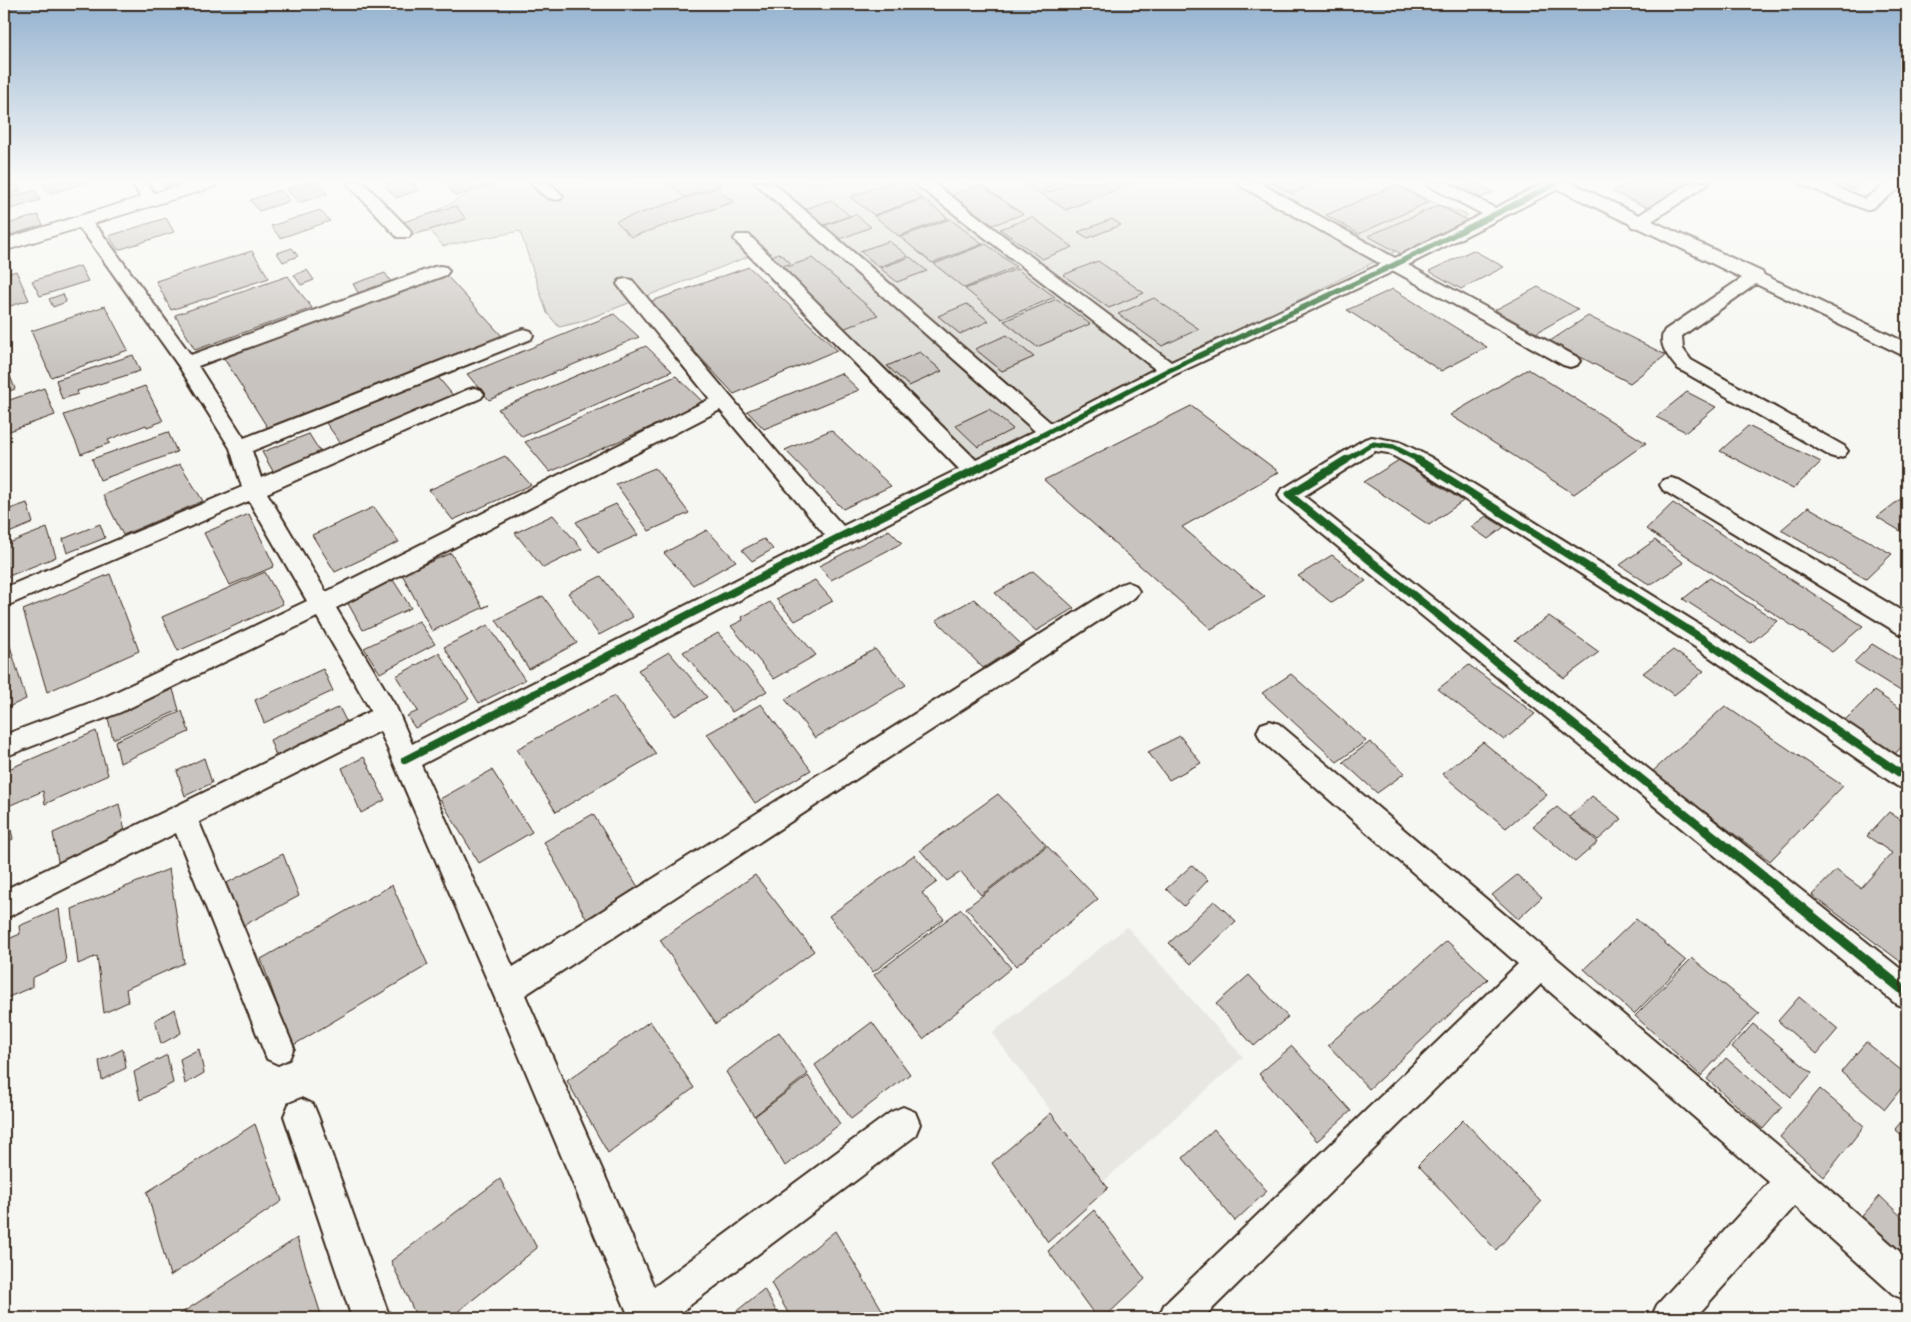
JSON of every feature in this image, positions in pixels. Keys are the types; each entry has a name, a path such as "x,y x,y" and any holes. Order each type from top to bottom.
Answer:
{"street":[{"path":"99,244 187,363 240,448 254,490 388,715 405,760 507,989 646,1317 903,1124"},
{"path":"747,244 973,470"},
{"path":"833,244 1049,433"},
{"path":"1003,244 1169,370"},
{"path":"1356,244 1570,361"},
{"path":"405,760 840,537 1049,433 1169,370 1436,244"},
{"path":"1684,244 1756,276 1907,350"},
{"path":"187,363 440,271"},
{"path":"1756,276 1672,334 1673,349 1684,364 1698,373 1837,451"},
{"path":"626,284 724,400 775,464 840,537"},
{"path":"240,448 524,335"},
{"path":"4,598 474,394"},
{"path":"4,746 112,705 323,604 724,400"},
{"path":"1907,778 1704,640 1422,462 1393,447 1372,444 1288,495 1907,993"},
{"path":"1671,485 1907,626"},
{"path":"507,989 1127,591"},
{"path":"4,906 388,715"},
{"path":"1270,732 1794,1181 1907,1282"},
{"path":"183,816 278,1048"},
{"path":"1177,1318 1539,964"},
{"path":"300,1116 371,1318"},
{"path":"1670,1318 1794,1181"}],"shaded area":[{"path":"441,244 455,244 443,246"},
{"path":"524,244 1411,244 958,471 789,287 750,256 580,322 559,327 547,313"},
{"path":"1127,927 1243,1057 1104,1181 992,1033"}],"building":[{"path":"114,244 138,244 118,250"},
{"path":"881,244 892,244 908,256 879,267 860,251"},
{"path":"908,244 983,244 932,263"},
{"path":"986,244 1016,267 964,288 934,264"},
{"path":"1021,244 1068,244 1073,247 1042,259"},
{"path":"1382,244 1424,244 1401,254"},
{"path":"292,248 298,256 283,262 277,253"},
{"path":"1473,250 1504,267 1461,289 1429,271"},
{"path":"252,251 269,278 171,310 156,281"},
{"path":"779,253 791,263 776,269 764,259"},
{"path":"910,257 927,271 897,282 880,268"},
{"path":"812,258 878,315 843,329 779,270"},
{"path":"1098,261 1144,293 1109,308 1063,275"},
{"path":"80,266 88,281 40,296 32,281"},
{"path":"749,267 837,350 734,394 649,302"},
{"path":"1017,269 1055,297 1002,319 965,289"},
{"path":"307,270 314,280 301,285 294,275"},
{"path":"16,271 29,300 4,308 4,275"},
{"path":"385,273 393,285 360,296 353,284"},
{"path":"446,275 502,336 269,430 223,357"},
{"path":"288,276 312,308 195,350 175,315"},
{"path":"1538,287 1578,309 1536,333 1495,310"},
{"path":"1393,289 1487,347 1441,371 1347,310"},
{"path":"63,294 66,302 53,307 49,299"},
{"path":"1154,298 1199,329 1162,346 1118,314"},
{"path":"1057,299 1090,324 1037,347 1004,321"},
{"path":"967,304 989,321 960,334 938,316"},
{"path":"105,306 128,350 51,377 31,331"},
{"path":"614,314 639,337 489,400 467,374"},
{"path":"1588,316 1666,355 1630,383 1550,341"},
{"path":"1007,335 1034,357 1002,371 975,349"},
{"path":"646,346 672,371 522,437 498,409"},
{"path":"920,352 942,371 909,386 887,366"},
{"path":"133,355 140,371 77,391 78,394 62,399 56,380"},
{"path":"4,360 15,389 4,393"},
{"path":"1528,369 1646,443 1574,494 1450,415"},
{"path":"841,373 859,390 764,429 747,411"},
{"path":"676,376 704,403 550,472 525,442"},
{"path":"438,377 456,399 344,448 326,423"},
{"path":"145,386 163,421 147,427 146,425 108,440 110,443 81,454 64,415"},
{"path":"44,388 55,415 4,433 4,402"},
{"path":"1687,392 1716,407 1686,432 1656,417"},
{"path":"1191,406 1279,472 1182,527 1265,597 1211,629 1044,480"},
{"path":"989,409 1013,429 978,447 955,425"},
{"path":"1748,426 1821,462 1793,489 1720,451"},
{"path":"831,430 891,486 843,509 785,450"},
{"path":"168,432 177,452 100,480 92,459"},
{"path":"309,434 322,455 274,473 262,452"},
{"path":"505,456 531,485 453,520 429,490"},
{"path":"1399,460 1463,501 1429,525 1364,482"},
{"path":"180,464 203,501 123,535 103,495"},
{"path":"655,468 689,513 649,531 616,484"},
{"path":"1907,494 1907,535 1877,517"},
{"path":"27,503 33,523 4,535 4,511"},
{"path":"1673,503 1863,626 1832,652 1646,529"},
{"path":"616,504 638,535 598,553 576,522"},
{"path":"374,507 399,542 335,572 312,535"},
{"path":"1808,507 1892,554 1866,579 1781,530"},
{"path":"249,514 274,565 230,585 204,533"},
{"path":"553,515 582,549 543,568 515,533"},
{"path":"1486,516 1504,527 1488,539 1471,527"},
{"path":"100,524 105,538 67,553 63,539"},
{"path":"47,528 56,557 4,578 4,545"},
{"path":"707,530 736,561 693,585 664,553"},
{"path":"889,530 902,543 831,580 819,566"},
{"path":"764,539 773,549 752,561 742,550"},
{"path":"1655,540 1684,563 1650,585 1620,565"},
{"path":"451,553 483,608 432,631 402,574"},
{"path":"1332,555 1366,581 1332,603 1298,576"},
{"path":"1033,571 1074,608 1036,631 995,593"},
{"path":"265,572 283,604 178,651 162,617"},
{"path":"110,574 139,651 47,692 23,610"},
{"path":"601,576 633,617 599,635 568,593"},
{"path":"1710,578 1777,621 1751,643 1683,599"},
{"path":"393,580 411,608 363,630 346,600"},
{"path":"815,580 833,601 795,621 776,599"},
{"path":"543,596 577,643 529,669 496,620"},
{"path":"974,599 1021,644 983,668 936,620"},
{"path":"770,602 816,655 774,679 731,626 743,620 742,617"},
{"path":"1549,616 1599,652 1564,678 1515,640"},
{"path":"419,621 435,644 380,673 364,648"},
{"path":"488,625 525,680 479,703 444,647"},
{"path":"4,626 26,699 4,709"},
{"path":"718,633 767,691 732,712 683,652"},
{"path":"1872,644 1907,665 1907,695 1854,662"},
{"path":"875,649 906,685 815,738 785,699"},
{"path":"1673,650 1704,671 1674,695 1643,673"},
{"path":"669,652 707,697 675,716 638,670"},
{"path":"439,653 469,699 415,728 407,716 418,711 396,676"},
{"path":"1469,665 1535,714 1504,740 1438,689"},
{"path":"323,669 333,691 264,723 255,700"},
{"path":"1291,674 1366,741 1337,762 1262,693"},
{"path":"173,689 179,710 113,739 108,718"},
{"path":"1874,691 1907,713 1907,741 1892,757 1841,724"},
{"path":"614,696 656,754 556,812 517,749"},
{"path":"761,704 811,770 755,803 707,734"},
{"path":"1725,706 1843,786 1770,861 1652,772"},
{"path":"339,707 351,731 280,766 270,740"},
{"path":"182,711 189,732 120,763 115,741"},
{"path":"96,731 108,775 45,804 43,791 6,807 13,839 4,844 4,771"},
{"path":"1180,736 1201,763 1169,780 1148,752"},
{"path":"1370,742 1405,773 1377,793 1343,762"},
{"path":"1483,742 1547,794 1506,828 1442,774"},
{"path":"364,757 385,800 361,813 342,768"},
{"path":"204,758 212,783 185,796 177,771"},
{"path":"492,770 532,832 479,863 440,799"},
{"path":"998,794 1046,845 981,895 961,872 947,881 920,850"},
{"path":"1592,796 1622,819 1598,840 1569,817"},
{"path":"119,804 126,836 59,867 53,833"},
{"path":"1557,807 1598,842 1575,862 1533,826"},
{"path":"1889,812 1907,824 1907,963 1905,965 1812,895 1836,870 1861,888 1892,853 1867,836"},
{"path":"593,814 643,895 591,927 544,842"},
{"path":"1047,846 1098,899 1016,966 966,908"},
{"path":"283,854 299,896 233,931 219,887"},
{"path":"914,855 937,882 922,893 944,919 873,972 829,916"},
{"path":"1192,865 1208,880 1184,906 1166,889"},
{"path":"169,869 184,963 126,989 128,1002 104,1013 97,956 78,964 72,909"},
{"path":"755,875 814,951 716,1024 660,940"},
{"path":"1517,875 1542,897 1518,919 1492,895"},
{"path":"392,885 428,965 292,1046 261,959"},
{"path":"1214,901 1236,921 1191,964 1169,943"},
{"path":"59,909 66,962 32,978 32,987 4,999 4,941 20,934 19,926"},
{"path":"961,909 1011,968 923,1039 874,975"},
{"path":"1636,919 1686,961 1634,1014 1584,969"},
{"path":"1447,941 1488,979 1369,1089 1328,1045"},
{"path":"1692,958 1759,1013 1701,1076 1635,1016"},
{"path":"1249,975 1288,1017 1254,1046 1216,1004"},
{"path":"1799,997 1838,1029 1817,1054 1778,1021"},
{"path":"175,1009 181,1033 161,1044 155,1020"},
{"path":"650,1021 694,1088 608,1153 567,1081"},
{"path":"872,1022 910,1074 851,1119 815,1065"},
{"path":"1753,1024 1812,1073 1791,1097 1732,1047"},
{"path":"779,1032 808,1074 754,1116 726,1072"},
{"path":"1866,1042 1907,1075 1907,1081 1885,1109 1841,1072"},
{"path":"1292,1046 1351,1111 1317,1141 1259,1074"},
{"path":"123,1049 126,1068 102,1080 99,1061"},
{"path":"199,1049 204,1073 185,1084 180,1059"},
{"path":"167,1055 173,1083 140,1100 134,1072"},
{"path":"1726,1058 1782,1107 1763,1129 1707,1079"},
{"path":"808,1076 840,1124 785,1166 755,1116"},
{"path":"1820,1089 1864,1126 1824,1177 1780,1137"},
{"path":"1051,1113 1108,1188 1048,1242 992,1163"},
{"path":"1907,1115 1907,1140 1895,1129"},
{"path":"1463,1120 1541,1202 1496,1250 1418,1165"},
{"path":"255,1124 282,1201 170,1276 147,1192"},
{"path":"1214,1129 1267,1191 1235,1221 1183,1158"},
{"path":"500,1179 537,1248 450,1318 417,1318 391,1261"},
{"path":"1880,1196 1907,1222 1907,1249 1897,1261 1856,1223"},
{"path":"1094,1210 1145,1279 1104,1318 1097,1318 1048,1251"},
{"path":"835,1231 887,1318 791,1318 771,1283"},
{"path":"297,1238 322,1318 174,1318"},
{"path":"764,1289 780,1318 728,1318"}],"cycle path":[{"path":"405,760 1169,370 1436,244"},
{"path":"1907,778 1704,640 1422,462 1393,447 1372,444 1289,495 1907,993"}]}
